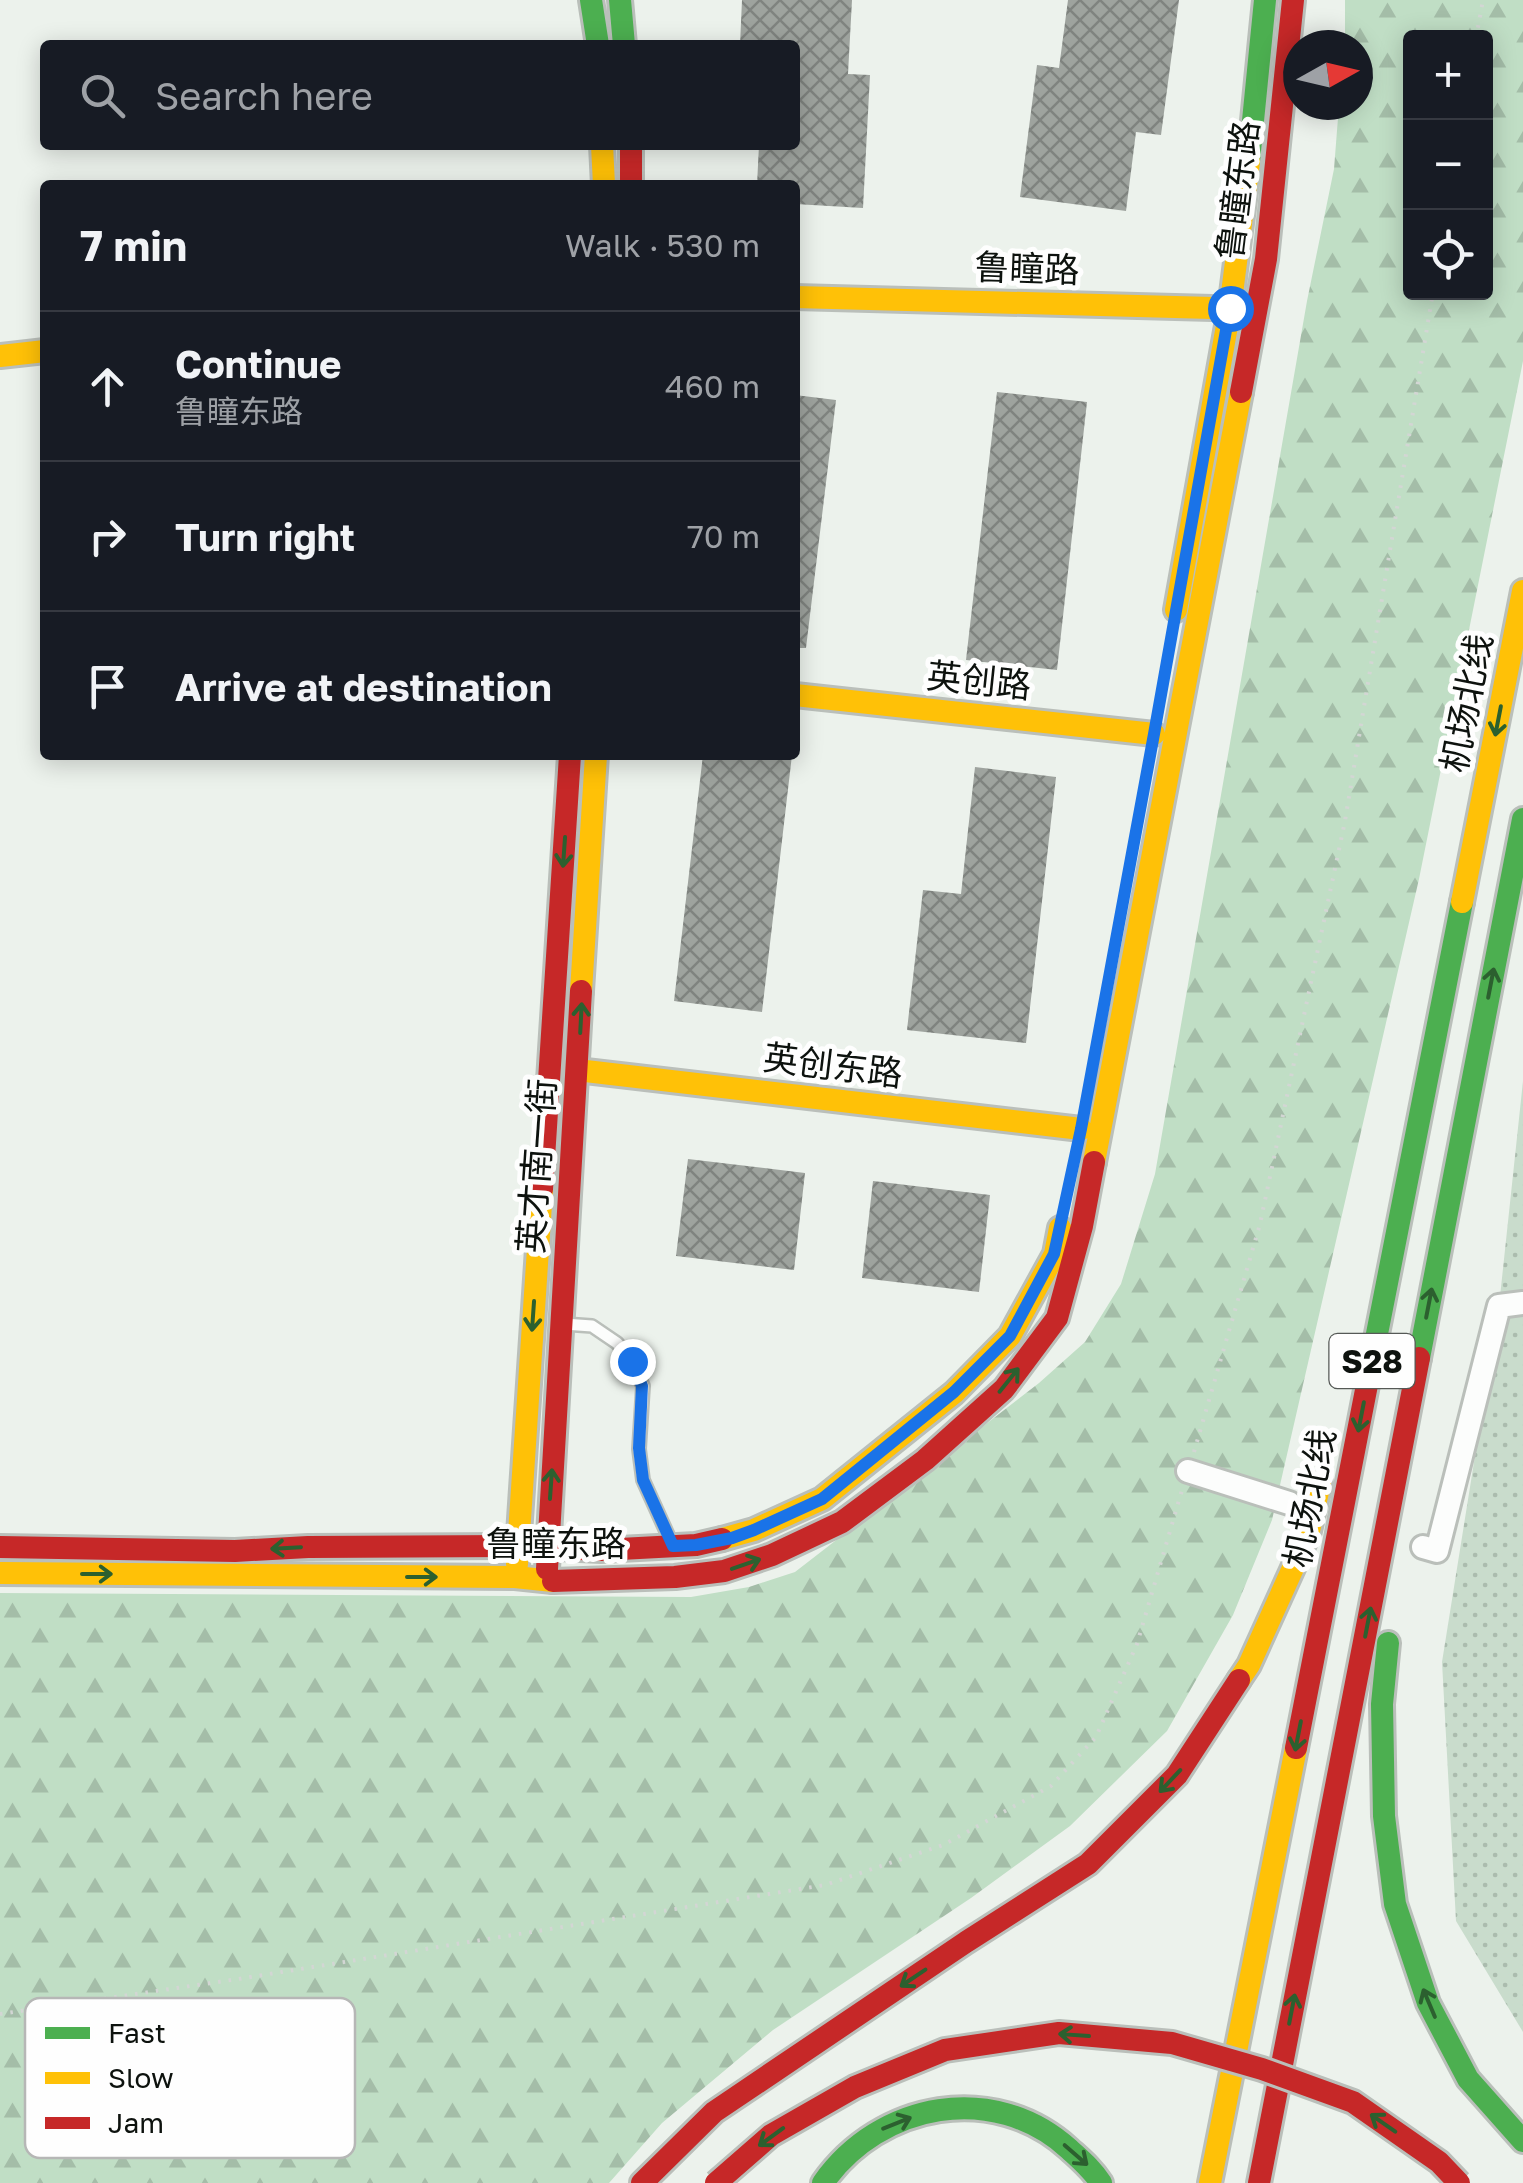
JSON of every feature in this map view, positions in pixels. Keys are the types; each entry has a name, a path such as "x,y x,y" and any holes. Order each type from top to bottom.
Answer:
{"main road":[{"path":"591,0 597,40"},
{"path":"620,0 624,40"},
{"name":"鲁瞳东路","path":"0,1547 234,1551 308,1546 518,1546 600,1550 696,1545 732,1538 822,1499 954,1392 1010,1336 1054,1254 1081,1129 1230,308 1265,0"},
{"name":"鲁瞳东路","path":"0,1573 516,1577 548,1581 675,1577 724,1571 772,1555 842,1522 925,1460 1004,1388 1058,1318 1082,1226 1266,259 1293,0"},
{"path":"602,150 604,180"},
{"path":"631,150 631,180"},
{"name":"鲁瞳路","path":"800,296 1256,310"},
{"path":"0,356 40,352"},
{"name":"机场北线","path":"1210,2183 1523,591"},
{"name":"英创路","path":"800,696 1154,734"},
{"name":"英才南一街","path":"516,1577 570,760"},
{"name":"英才南一街","path":"548,1581 596,760"},
{"name":"S28","path":"1259,2183 1523,819"},
{"path":"1353,1342 1444,1003"},
{"name":"英创东路","path":"578,1070 1081,1129"},
{"path":"1413,1385 1382,1704 1384,1816 1395,1904 1428,2004 1468,2078 1523,2140"},
{"path":"1290,1631 1326,1458"},
{"path":"642,2183 714,2112 1088,1864 1177,1775 1250,1665 1308,1534"},
{"path":"716,2183 772,2135 856,2087 945,2050 1059,2033 1172,2042 1353,2102 1439,2162 1458,2183"},
{"path":"1206,2074 1214,2035"},
{"path":"822,2183 834,2166 863,2140 894,2122 936,2111 980,2110 1018,2117 1048,2130 1094,2170 1101,2183"}],"street":[{"path":"1424,1547 1437,1551 1499,1306 1523,1303"},
{"path":"1188,1471 1289,1504"}],"lane":[{"path":"561,1324 592,1326 617,1342 632,1361 642,1386 639,1448 643,1480 673,1546"}],"path":[{"path":"1477,30 1482,0"}],"green space":[{"path":"1345,0 1523,0 1523,361 1419,879 1272,1520 1233,1615 1167,1731 1070,1826 971,1898 773,2030 662,2123 609,2183 0,2183 0,1593 691,1597 749,1587 795,1572 1039,1383 1085,1342 1121,1284 1155,1174 1307,301 1334,169 1338,120 1373,120 1373,30 1345,30"},
{"path":"1523,1081 1523,2032 1456,1921 1442,1662 1499,1306"}],"building":[{"path":"742,0 852,0 848,74 870,75 863,208 800,204 800,180 757,180 759,150 800,150 800,40 740,40"},
{"path":"1068,0 1179,0 1161,135 1136,132 1126,211 1020,197 1037,65 1059,68"},
{"path":"997,392 1087,402 1057,670 966,660"},
{"path":"800,396 836,400 806,648 800,648"},
{"path":"702,760 791,760 762,1012 674,1001"},
{"path":"975,767 1056,777 1026,1043 907,1030 923,890 961,894"},
{"path":"688,1159 805,1173 794,1270 676,1256"},
{"path":"873,1181 990,1195 979,1292 862,1278"}],"traffic: fast":[{"path":"591,0 597,40"},
{"path":"620,0 624,40"},
{"path":"1249,161 1265,0"},
{"path":"1419,1358 1523,819"},
{"path":"1374,1349 1462,902"},
{"path":"1388,1643 1382,1704 1384,1816 1395,1904 1428,2003 1468,2079 1523,2141"},
{"path":"823,2183 847,2155 875,2134 906,2119 939,2110 973,2109 1007,2114 1039,2128 1069,2149 1101,2183"}],"traffic: slow":[{"path":"602,150 604,180"},
{"path":"1176,610 1230,309 1249,161"},
{"path":"800,297 1250,309"},
{"path":"0,356 40,352"},
{"path":"1094,1162 1241,392"},
{"path":"1462,902 1523,591"},
{"path":"800,696 1154,734"},
{"path":"581,991 596,760"},
{"path":"577,1070 1081,1129"},
{"path":"517,1564 542,1189"},
{"path":"722,1539 754,1530 822,1499 954,1393 1010,1336 1055,1254 1060,1228"},
{"path":"1239,1680 1308,1535 1320,1483"},
{"path":"0,1573 515,1577 553,1581"},
{"path":"1210,2183 1296,1748"}],"traffic: jam":[{"path":"1241,392 1266,259 1293,0"},
{"path":"631,150 631,180"},
{"path":"542,1189 570,760"},
{"path":"547,1569 581,991"},
{"path":"553,1581 675,1577 724,1571 772,1555 842,1522 925,1460 1004,1389 1057,1318 1082,1226 1094,1162"},
{"path":"1296,1748 1374,1349"},
{"path":"1259,2183 1419,1358"},
{"path":"0,1547 235,1551 518,1546 601,1550 696,1545 722,1539"},
{"path":"642,2183 714,2112 1088,1864 1177,1775 1239,1680"},
{"path":"716,2183 771,2135 855,2087 945,2050 1059,2033 1172,2043 1262,2069 1353,2102 1439,2162 1459,2183"}],"route":[{"path":"632,1361 642,1386 639,1448 643,1480 673,1546 696,1545 754,1530 822,1499 954,1392 1010,1336 1054,1254 1081,1129 1230,308"}]}
